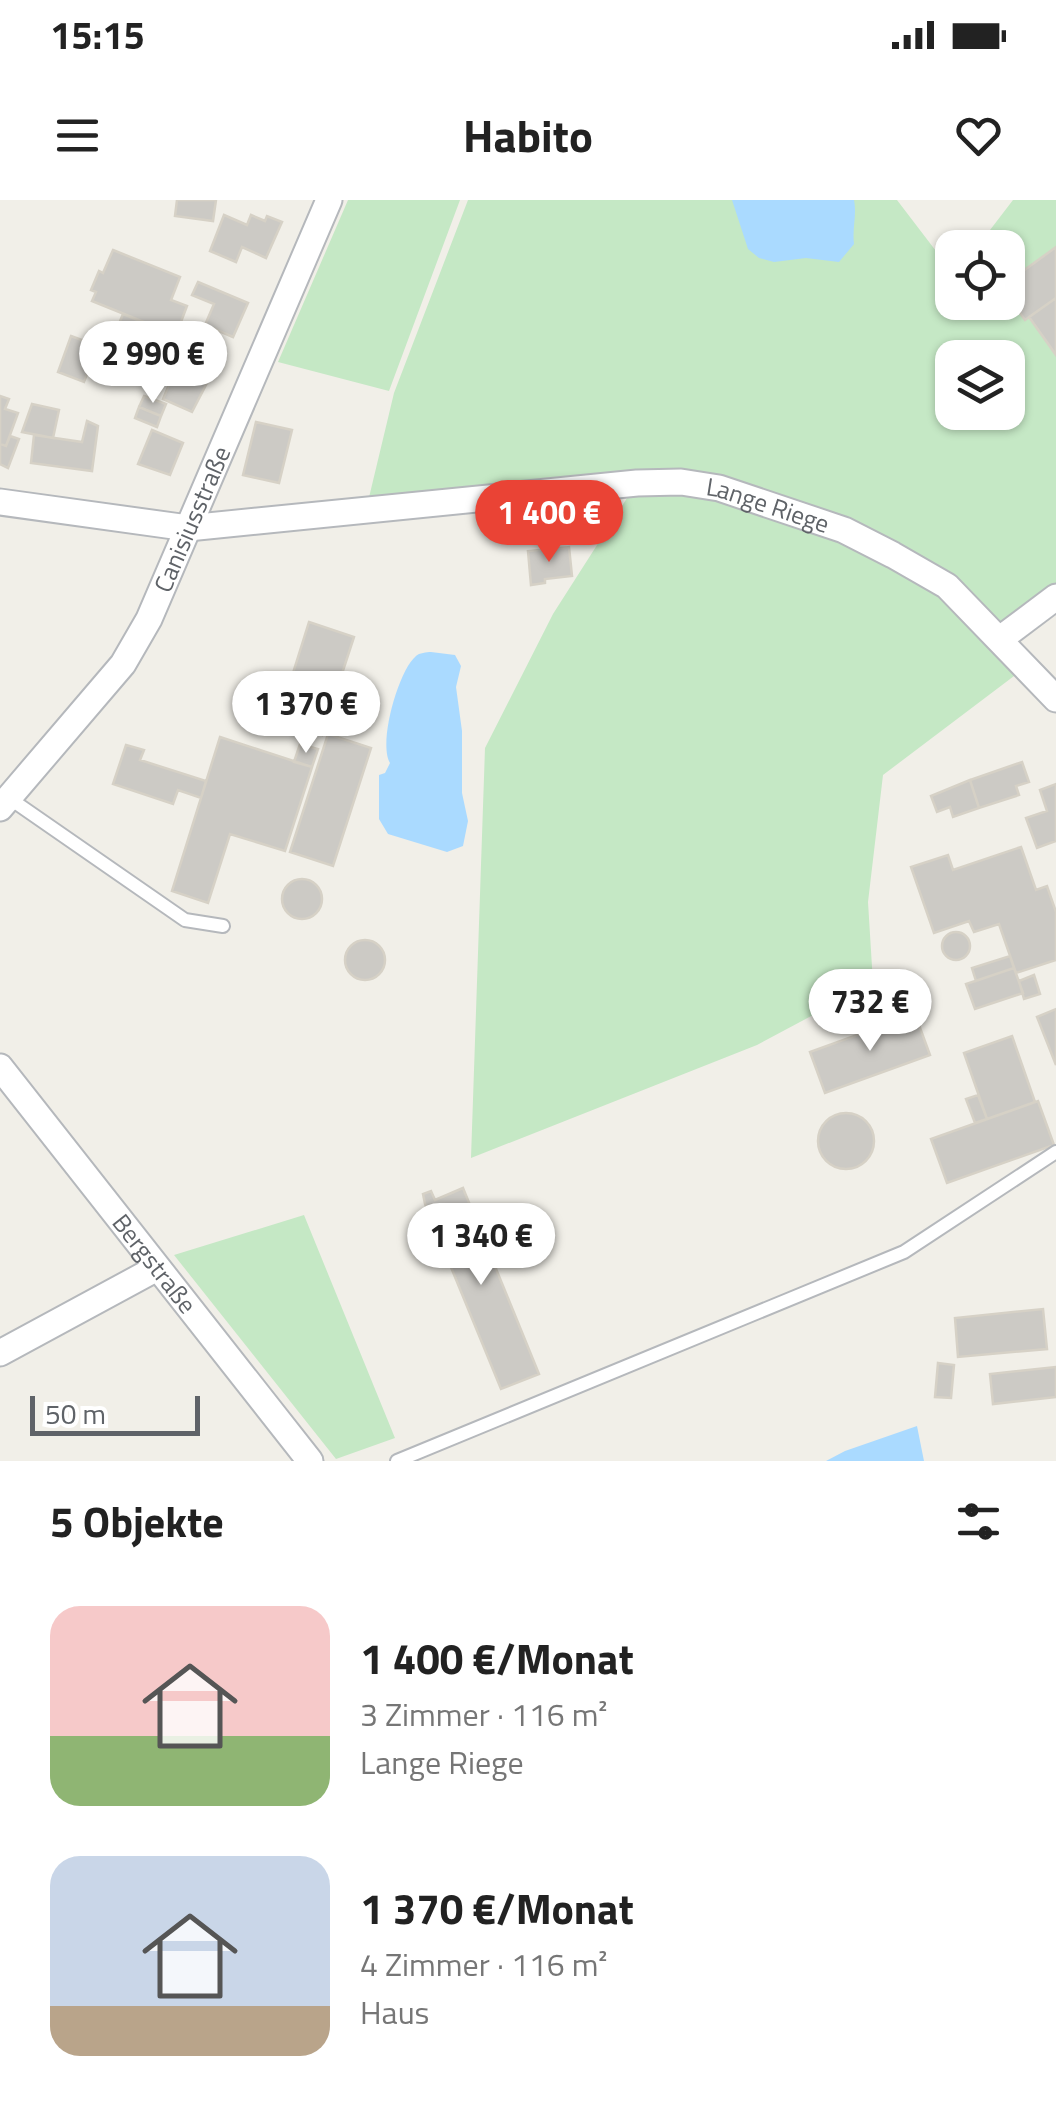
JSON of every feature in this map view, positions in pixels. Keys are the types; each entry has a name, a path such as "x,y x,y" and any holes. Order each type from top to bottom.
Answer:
{"street":[{"name":"Canisiusstraße","path":"4,803 123,664 149,619 329,200"},
{"name":"Lange Riege","path":"0,502 188,528 637,483 681,482 719,488 826,524 893,554 947,586 1056,698"},
{"path":"1000,639 1056,598"},
{"name":"Bergstraße","path":"0,1067 310,1461"},
{"path":"0,1353 157,1268"}],"lane":[{"path":"4,803 185,920 223,926"},
{"path":"397,1461 904,1252 1056,1152"}],"green space":[{"path":"348,200 460,200 389,391 278,362"},
{"path":"468,200 897,200 935,250 935,320 1025,320 1025,230 990,230 1013,200 1056,200 1056,597 1001,639 1026,667 883,775 868,902 873,983 757,1045 471,1158 485,748 553,614 636,484 366,510 394,393"},
{"path":"304,1215 395,1438 336,1459 174,1255"}],"water":[{"path":"732,200 854,200 854,244 839,262 806,258 774,262 759,258 748,249"},
{"path":"421,653 455,655 461,666 456,687 462,731 462,793 468,821 463,846 447,852 388,834 379,819 379,775 385,773 390,763 386,740 397,691 409,664"},
{"path":"917,1426 924,1461 826,1461 845,1451"}],"building":[{"path":"177,200 216,200 213,221 175,216"},
{"path":"224,215 247,225 251,215 282,222 266,258 242,247 236,262 210,251"},
{"path":"1056,247 1056,298 1025,320 1025,270"},
{"path":"113,250 180,277 171,300 187,306 176,335 92,301 96,292 91,290"},
{"path":"198,282 248,303 233,337 205,325 214,304 192,295"},
{"path":"1056,298 1056,355 1029,317"},
{"path":"123,314 145,323 140,335 118,326"},
{"path":"145,323 176,335 171,347 140,335"},
{"path":"71,336 98,346 84,382 58,372"},
{"path":"177,365 209,379 192,412 163,399"},
{"path":"0,396 9,399 5,409 18,413 6,446 0,444"},
{"path":"144,396 166,404 161,416 139,407"},
{"path":"32,404 59,410 53,438 22,432"},
{"path":"139,407 161,416 157,427 135,418"},
{"path":"87,421 98,426 92,471 31,463 34,435 82,442"},
{"path":"256,422 292,430 279,483 243,475"},
{"path":"152,430 183,443 170,475 138,464"},
{"path":"10,436 19,439 8,468 0,464 0,444 6,446"},
{"path":"569,547 572,576 531,585 528,551"},
{"path":"309,622 354,637 322,735 278,721"},
{"path":"328,734 371,748 333,866 290,852"},
{"path":"220,737 312,767 285,851 230,834 208,903 172,891"},
{"path":"300,744 318,749 312,767 294,762"},
{"path":"126,745 144,750 140,760 206,781 201,798 178,790 173,804 113,784"},
{"path":"1022,762 1029,782 1016,786 1019,795 979,808 970,780"},
{"path":"970,780 979,808 953,817 950,807 937,812 931,796"},
{"path":"1056,784 1056,841 1037,848 1026,818 1047,811 1040,790"},
{"path":"1021,847 1036,890 1047,886 1056,912 1056,960 1016,973 999,924 974,932 969,921 934,933 911,867 948,855 953,870"},
{"path":"302,879 316,885 322,899 316,913 302,919 288,913 282,899 288,885"},
{"path":"956,932 966,936 970,946 966,956 956,960 946,956 942,946 946,936"},
{"path":"365,940 379,946 385,960 379,974 365,980 351,974 345,960 351,946"},
{"path":"1010,956 1014,968 976,981 972,968"},
{"path":"1014,968 1023,993 975,1009 966,984"},
{"path":"1034,975 1040,994 1024,999 1019,981"},
{"path":"1056,1009 1056,1065 1037,1017"},
{"path":"915,1014 930,1055 825,1093 810,1052"},
{"path":"1012,1036 1035,1102 987,1119 964,1053"},
{"path":"978,1095 987,1119 975,1123 966,1099"},
{"path":"1038,1101 1054,1145 947,1183 931,1139"},
{"path":"846,1113 866,1121 874,1141 866,1161 846,1169 826,1161 818,1141 826,1121"},
{"path":"463,1188 539,1374 501,1389 423,1194 431,1191 435,1200"},
{"path":"1043,1309 1047,1349 958,1357 955,1318"},
{"path":"938,1363 954,1365 951,1398 935,1397"},
{"path":"1056,1367 1056,1397 993,1404 990,1374"}]}
